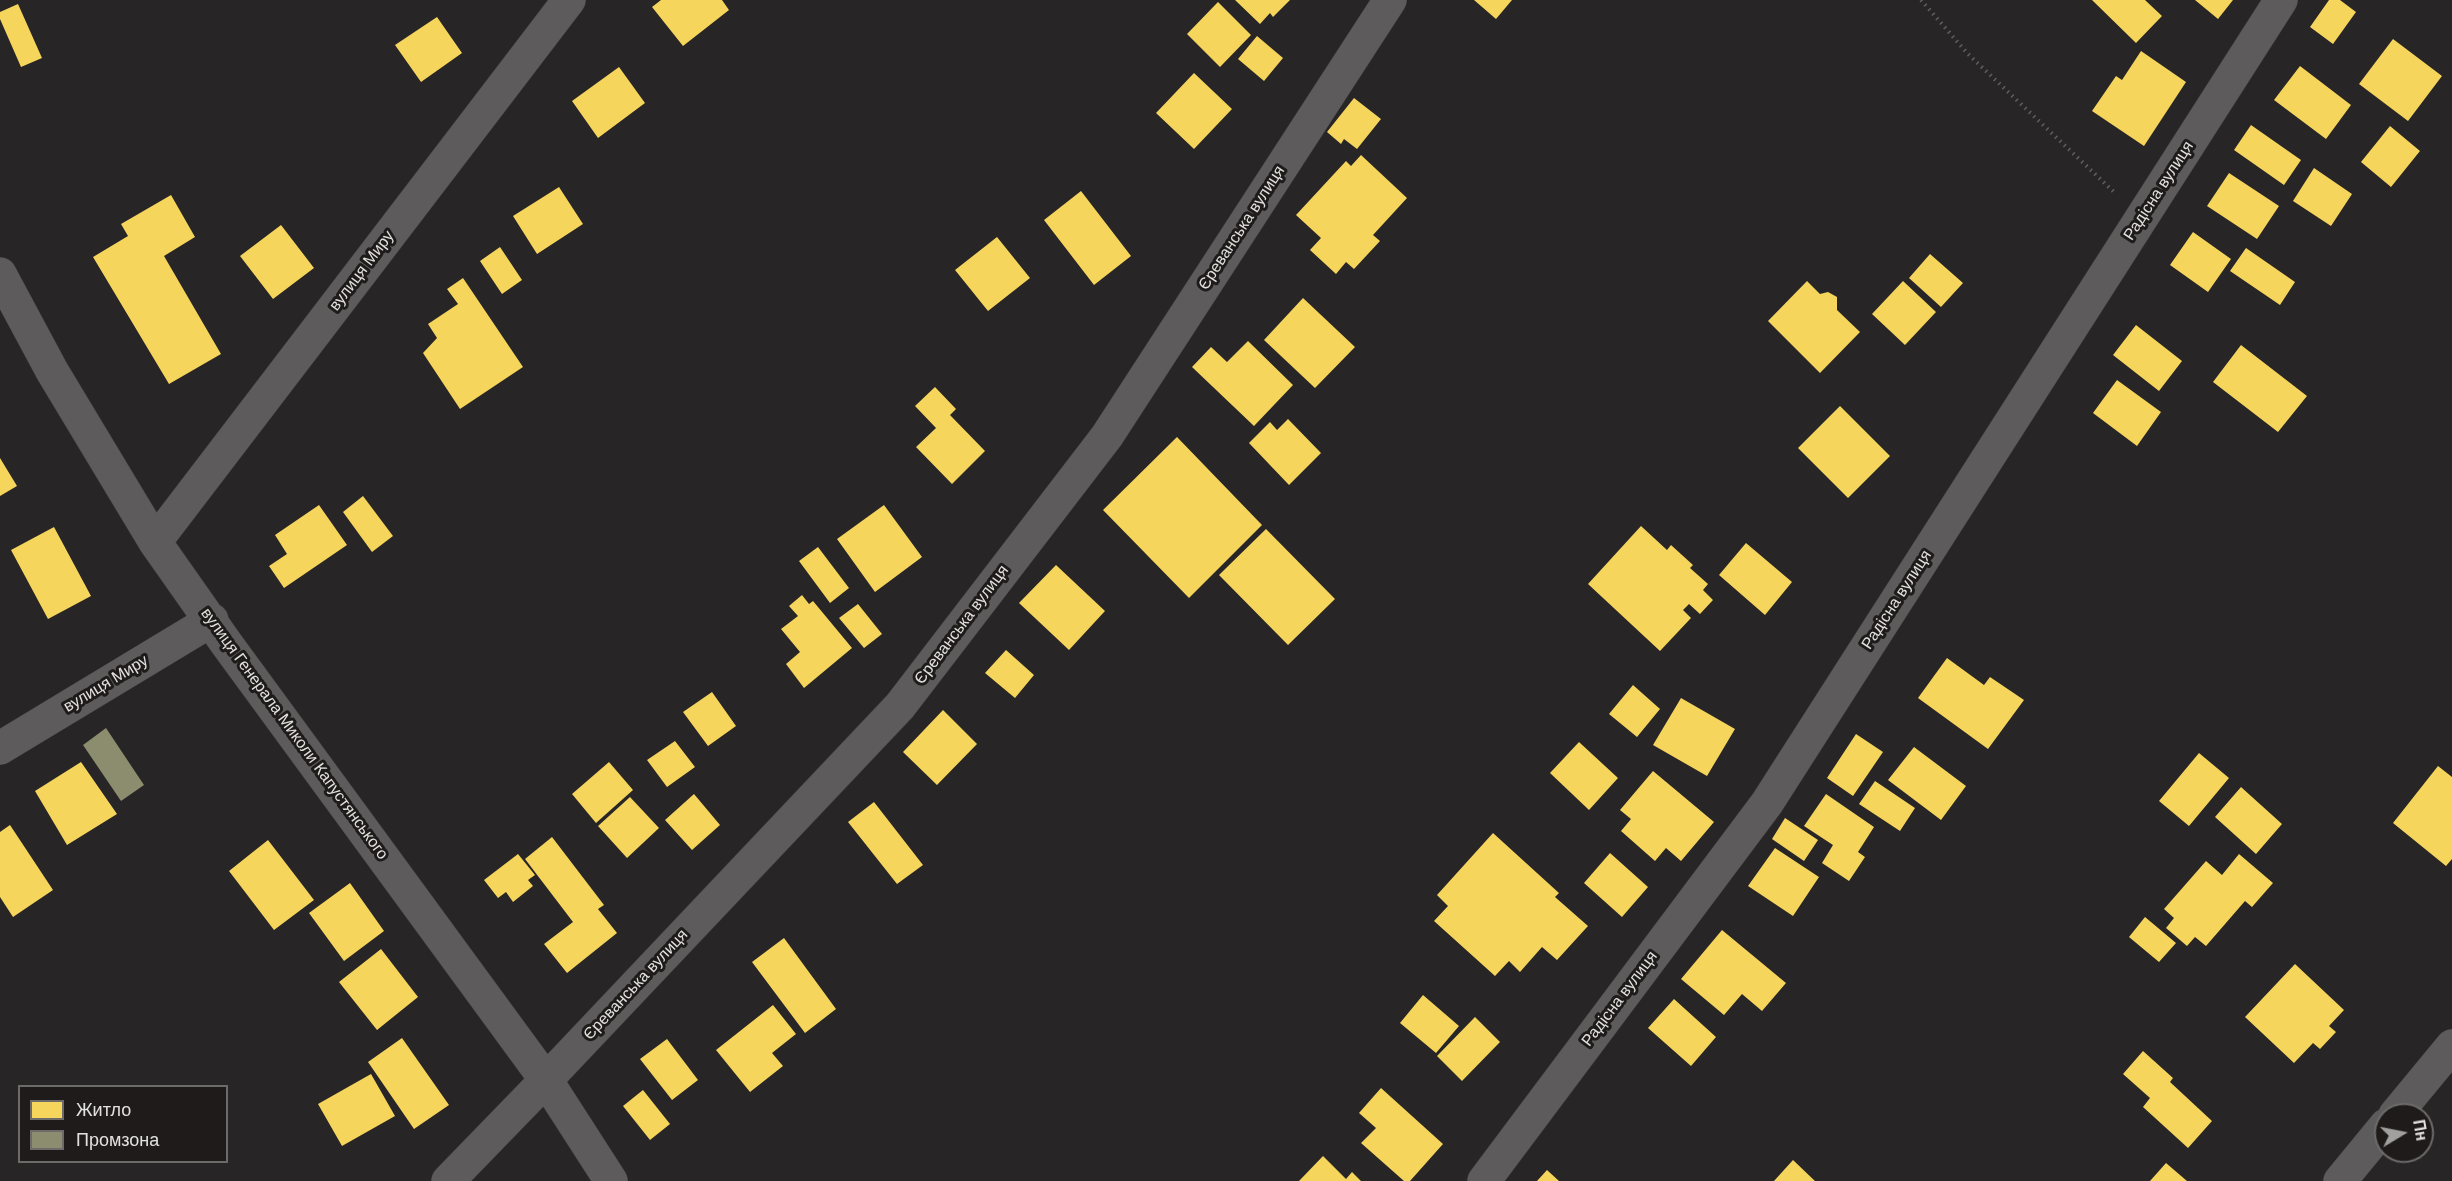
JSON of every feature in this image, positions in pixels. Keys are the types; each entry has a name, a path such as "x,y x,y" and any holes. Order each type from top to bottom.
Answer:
{"street":[{"name":"вулиця Миру","path":"155,542 569,0"},
{"name":"Єреванська вулиця","path":"448,1181 900,706 1107,436 1390,0"},
{"name":"Радісна вулиця","path":"1484,1181 1767,803 2281,0"},
{"name":"вулиця Генерала Миколи Капустянського","path":"0,274 52,371 155,542 546,1080 610,1181"},
{"name":"вулиця Миру","path":"0,748 212,621"},
{"path":"2405,1103 2452,1046"},
{"path":"2340,1181 2374,1140"}],"path":[{"path":"1921,0 1968,54 2142,219"}],"building: Житло":[{"path":"661,0 722,0 729,10 683,46 652,7"},
{"path":"1235,0 1290,0 1273,17 1270,13 1260,24"},
{"path":"1474,0 1512,0 1496,19"},
{"path":"2092,0 2145,0 2162,16 2136,43"},
{"path":"2195,0 2233,0 2218,19"},
{"path":"2329,0 2340,0 2356,12 2333,44 2310,27"},
{"path":"1218,2 1251,35 1220,67 1187,34"},
{"path":"18,4 42,58 21,67 0,19 0,12"},
{"path":"437,17 462,53 421,82 395,45"},
{"path":"1257,36 1283,58 1264,81 1238,59"},
{"path":"2393,39 2442,76 2408,121 2359,84"},
{"path":"2141,51 2186,82 2144,146 2092,111 2116,76 2122,80"},
{"path":"2300,66 2351,105 2326,139 2274,100"},
{"path":"619,67 645,103 598,138 572,101"},
{"path":"1194,73 1232,109 1194,149 1156,113"},
{"path":"1354,98 1381,119 1357,149 1344,139 1341,144 1327,132"},
{"path":"2251,125 2301,160 2284,185 2234,150"},
{"path":"2390,126 2420,151 2391,187 2361,162"},
{"path":"1361,155 1407,198 1373,235 1380,241 1354,269 1346,262 1336,274 1310,250 1321,238 1296,215 1346,161 1351,166"},
{"path":"2314,168 2352,194 2331,226 2293,201"},
{"path":"2229,173 2279,206 2257,239 2207,206"},
{"path":"559,187 583,224 537,254 513,216"},
{"path":"1081,191 1131,256 1094,285 1044,220"},
{"path":"171,195 195,237 164,256 221,354 169,384 93,257 128,236 121,224"},
{"path":"281,225 314,268 273,299 240,256"},
{"path":"2193,232 2231,259 2208,292 2170,265"},
{"path":"997,237 1030,278 988,311 955,270"},
{"path":"500,247 522,280 502,294 480,261"},
{"path":"2246,248 2295,282 2280,305 2230,271"},
{"path":"1930,254 1963,283 1941,307 1909,278"},
{"path":"463,278 523,367 460,409 423,353 437,338 428,324 458,304 447,289"},
{"path":"1807,281 1820,294 1828,292 1837,297 1837,310 1860,332 1820,373 1768,321"},
{"path":"1903,281 1936,312 1905,345 1872,314"},
{"path":"1303,298 1355,347 1315,388 1264,340"},
{"path":"2136,325 2182,361 2159,391 2113,355"},
{"path":"1248,341 1293,385 1254,426 1192,367 1211,347 1227,362"},
{"path":"2241,345 2307,396 2278,432 2213,382"},
{"path":"2117,380 2161,412 2137,446 2093,413"},
{"path":"935,387 956,409 950,415 985,451 952,484 916,447 936,428 915,406"},
{"path":"1840,406 1890,456 1848,498 1798,448"},
{"path":"1288,419 1321,453 1289,485 1249,443 1270,422 1277,430"},
{"path":"1177,437 1262,525 1189,598 1103,510"},
{"path":"0,458 17,486 0,496"},
{"path":"363,496 393,536 372,552 343,512"},
{"path":"319,505 347,545 284,588 269,566 287,554 275,535"},
{"path":"884,505 922,557 875,592 837,539"},
{"path":"1641,526 1667,550 1671,545 1693,565 1690,568 1708,584 1703,590 1713,600 1700,614 1689,604 1683,610 1691,618 1660,651 1588,584"},
{"path":"54,527 91,596 48,619 11,550"},
{"path":"1266,529 1335,599 1288,645 1219,575"},
{"path":"1746,543 1792,582 1765,615 1719,575"},
{"path":"818,547 849,588 830,603 799,561"},
{"path":"1056,565 1105,611 1069,650 1019,603"},
{"path":"802,595 809,604 813,601 852,648 804,688 786,664 800,652 781,629 798,616 789,606"},
{"path":"858,604 882,634 864,648 839,618"},
{"path":"1006,650 1034,675 1015,698 985,673"},
{"path":"1947,658 1984,685 1990,677 2024,700 1988,749 1918,698"},
{"path":"1633,685 1660,709 1637,737 1609,714"},
{"path":"712,692 736,726 708,746 683,712"},
{"path":"1681,698 1735,729 1707,776 1653,745"},
{"path":"943,710 977,744 937,785 903,752"},
{"path":"1856,734 1883,752 1853,796 1827,778"},
{"path":"675,741 695,767 667,787 647,760"},
{"path":"1579,742 1618,778 1589,810 1550,773"},
{"path":"1914,747 1966,786 1941,820 1888,780"},
{"path":"2199,753 2229,778 2189,826 2159,801"},
{"path":"81,762 117,814 67,845 35,791"},
{"path":"609,762 633,790 596,823 572,794"},
{"path":"2438,766 2452,777 2452,859 2446,866 2393,823"},
{"path":"1653,771 1714,822 1681,861 1666,848 1655,861 1621,831 1631,819 1620,810"},
{"path":"1875,781 1915,808 1900,831 1859,804"},
{"path":"2241,787 2282,824 2256,854 2215,817"},
{"path":"694,794 720,825 692,850 665,820"},
{"path":"1826,794 1874,827 1858,852 1865,857 1849,881 1822,863 1833,845 1804,826"},
{"path":"630,797 659,828 627,858 598,826"},
{"path":"874,802 923,865 897,884 848,822"},
{"path":"1785,818 1818,840 1804,861 1772,839"},
{"path":"10,825 53,890 13,917 0,897 0,832"},
{"path":"1493,833 1559,893 1555,897 1588,926 1557,960 1542,947 1520,972 1509,961 1495,976 1434,921 1448,906 1437,895"},
{"path":"552,837 604,905 598,909 617,933 567,973 544,944 573,922 525,859"},
{"path":"268,840 314,900 274,930 229,871"},
{"path":"1775,848 1819,877 1793,916 1748,886"},
{"path":"1610,853 1648,887 1622,917 1584,883"},
{"path":"518,854 535,875 528,880 533,886 513,902 506,892 498,898 484,880"},
{"path":"2239,854 2273,883 2252,907 2245,901 2206,946 2195,937 2187,946 2166,928 2174,918 2164,909 2206,861 2222,875"},
{"path":"350,883 384,931 344,961 309,913"},
{"path":"2145,917 2176,943 2159,962 2129,937"},
{"path":"1722,930 1786,983 1762,1011 1742,994 1724,1015 1681,979"},
{"path":"784,938 836,1009 805,1033 752,962"},
{"path":"381,949 418,997 377,1030 339,982"},
{"path":"2295,964 2344,1010 2329,1026 2336,1032 2320,1049 2313,1043 2294,1063 2245,1017"},
{"path":"1423,995 1459,1026 1436,1053 1400,1023"},
{"path":"1674,999 1716,1037 1691,1066 1648,1028"},
{"path":"773,1005 796,1034 772,1053 783,1066 750,1092 716,1050"},
{"path":"1475,1017 1500,1042 1462,1081 1437,1056"},
{"path":"402,1038 449,1105 414,1129 368,1062"},
{"path":"667,1039 698,1080 672,1100 640,1059"},
{"path":"2143,1051 2173,1078 2170,1082 2212,1121 2188,1148 2143,1107 2150,1098 2123,1074"},
{"path":"371,1074 395,1116 342,1146 318,1104"},
{"path":"1381,1088 1443,1144 1410,1181 1404,1181 1361,1143 1376,1128 1359,1113"},
{"path":"643,1090 670,1124 650,1140 623,1106"},
{"path":"1323,1156 1346,1179 1352,1172 1361,1181 1299,1181"},
{"path":"1793,1160 1815,1181 1774,1181"},
{"path":"2166,1163 2187,1181 2150,1181"},
{"path":"1547,1170 1559,1181 1537,1181"}],"building: Промзона":[{"path":"106,728 144,785 121,801 83,745"}]}
